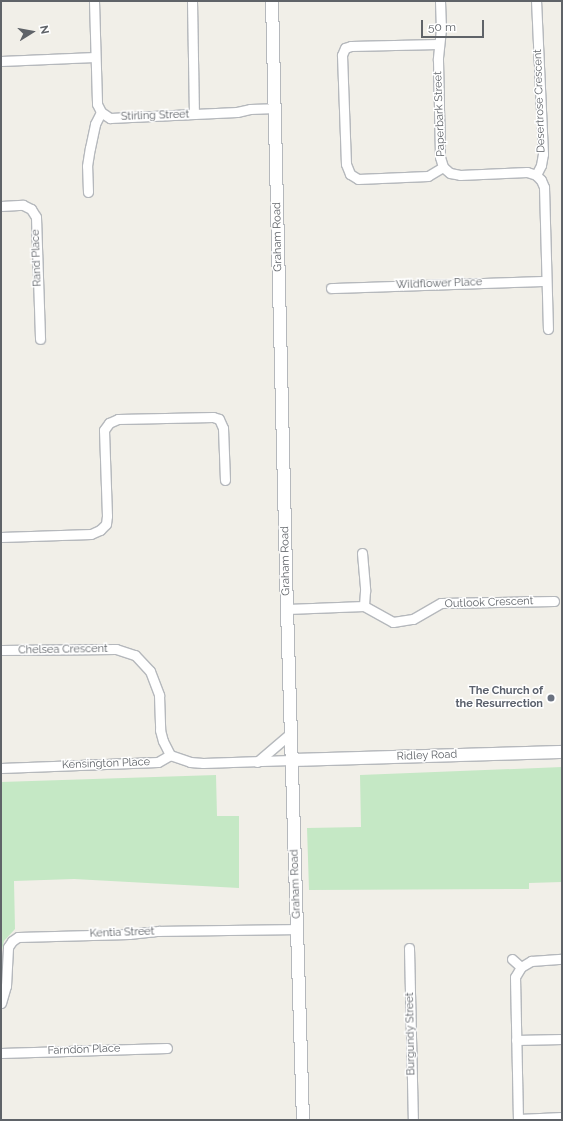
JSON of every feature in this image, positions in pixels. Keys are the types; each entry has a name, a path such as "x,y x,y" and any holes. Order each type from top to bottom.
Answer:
{"street":[{"path":"88,192 87,166 95,124 101,112 97,104 94,1"},
{"path":"192,1 194,114"},
{"name":"Graham Road","path":"272,1 291,760 302,1120"},
{"name":"Paperbark Street","path":"440,1 441,29 438,44 440,157 443,167 450,173 460,175 527,172 536,175"},
{"name":"Desertrose Crescent","path":"536,1 542,154 541,165 536,175"},
{"path":"438,44 351,46 345,48 342,55 346,164 350,174 358,180 428,176 443,167"},
{"path":"1,61 95,57"},
{"name":"Stirling Street","path":"101,112 110,118 275,108"},
{"path":"536,175 544,187 548,329"},
{"name":"Rand Place","path":"1,206 23,205 31,209 36,217 40,339"},
{"name":"Wildflower Place","path":"331,288 546,281"},
{"path":"1,537 91,534 100,530 106,524 104,430 109,422 118,419 213,417 219,419 223,428 225,480"},
{"path":"287,609 364,606 366,591 362,553"},
{"name":"Outlook Crescent","path":"364,606 393,622 412,619 441,603 554,601"},
{"name":"Chelsea Crescent","path":"1,650 116,649 135,655 150,671 159,695 160,730 163,741 170,755"},
{"path":"257,762 291,733"},
{"name":"Ridley Road","path":"291,760 562,752"},
{"path":"170,755 190,762 203,763 291,760"},
{"name":"Kensington Place","path":"1,768 158,762 170,755"},
{"name":"Kentia Street","path":"1,1003 6,986 8,947 12,941 18,937 129,934 160,931 297,928"},
{"name":"Burgundy Street","path":"409,948 413,1120"},
{"path":"512,959 521,967"},
{"path":"562,959 536,959 525,963 521,967 514,983 518,1119 562,1117"},
{"path":"516,1040 562,1039"},
{"name":"Farndon Place","path":"1,1053 168,1048"}],"green space":[{"path":"562,767 562,882 529,883 529,889 309,890 307,828 361,827 360,775"},
{"path":"216,775 217,816 239,816 239,888 74,879 14,881 15,929 4,941 1,955 1,782"}],"place":[{"name":"The Church of the Resurrection","path":"551,698"}]}
